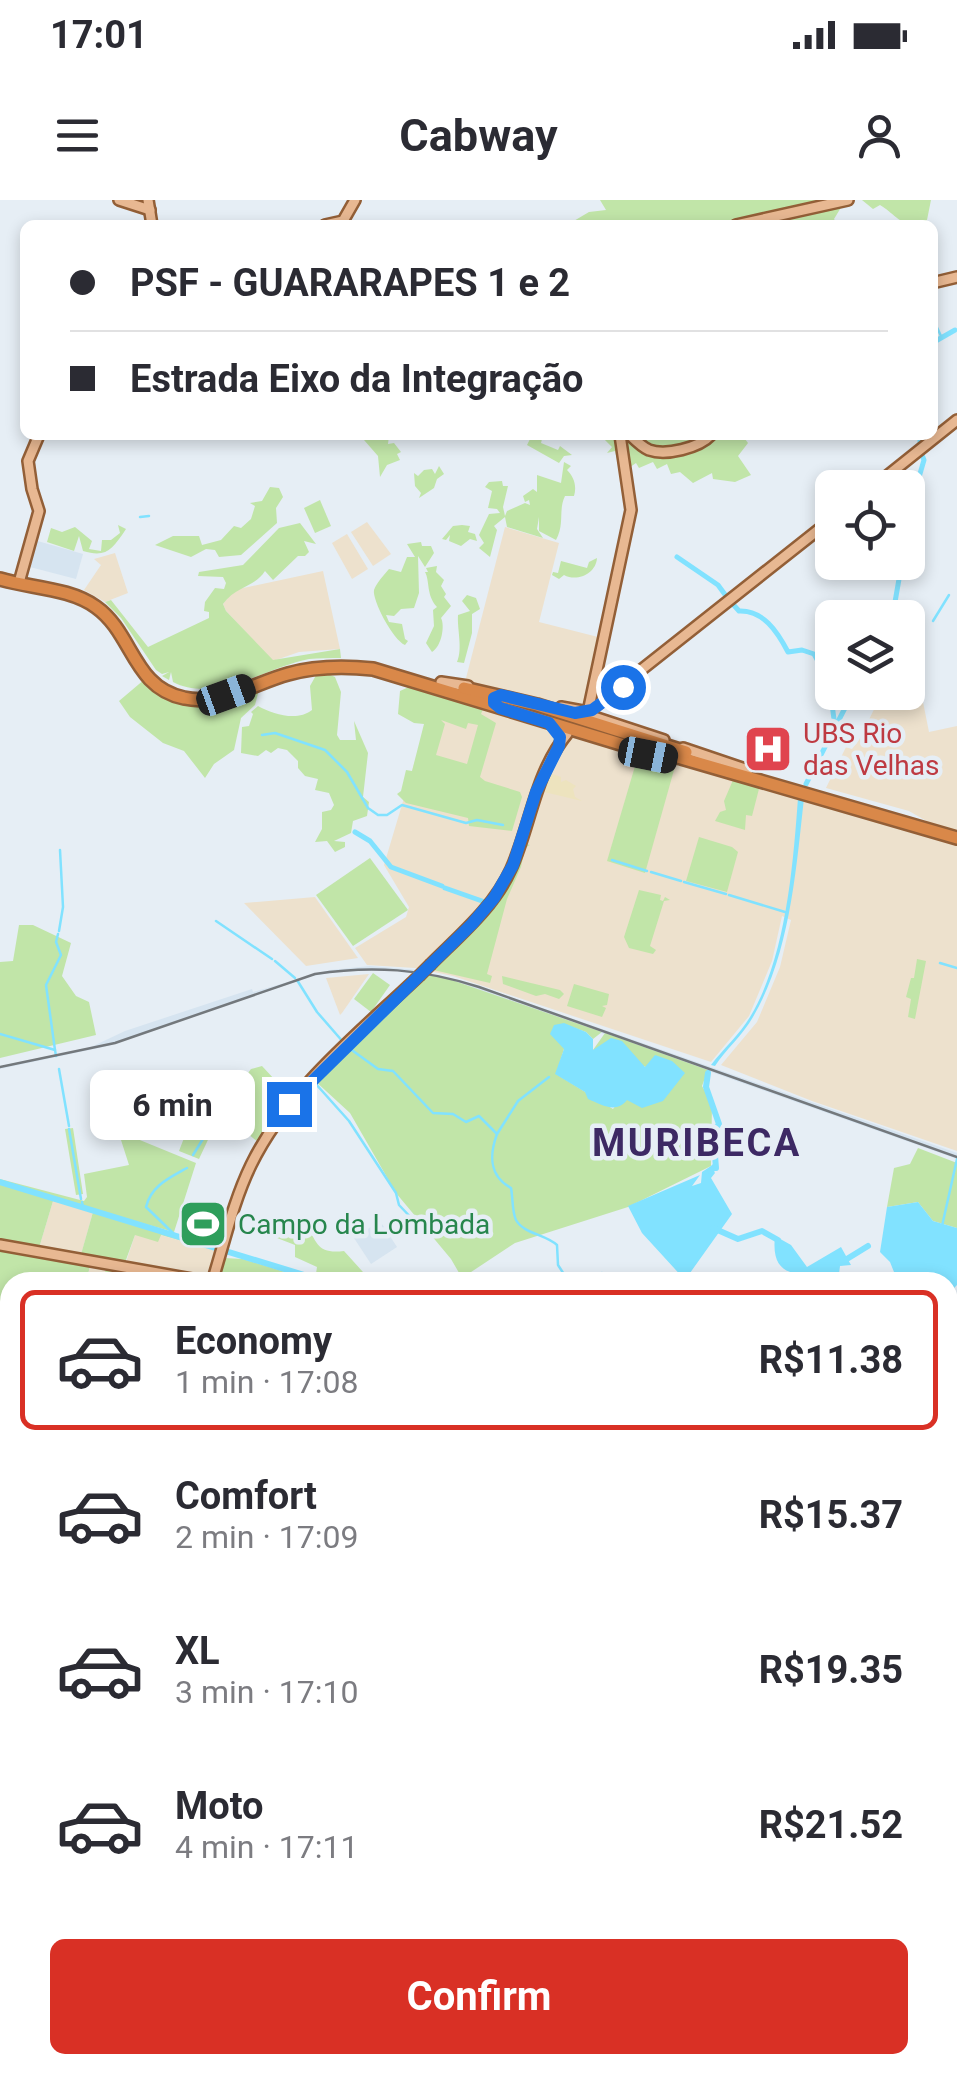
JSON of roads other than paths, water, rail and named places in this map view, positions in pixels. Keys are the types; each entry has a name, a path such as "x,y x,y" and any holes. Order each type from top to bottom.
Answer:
{"highway":[{"path":"0,576 74,590 98,601 116,618 148,670 182,691 210,693 286,668 336,660 381,664 500,701 563,730 748,770 957,834"},
{"path":"0,576 92,604 109,620 146,677 182,698 214,698 299,671 351,667 387,672 500,701 567,714 592,713 651,746 760,781 957,834"},
{"path":"567,714 592,713"}],"main road":[{"path":"119,200 149,206"},
{"path":"758,220 848,200"},
{"path":"20,579 40,511 28,464 37,440"},
{"path":"592,713 630,518 622,440"},
{"path":"636,440 646,448 662,451 705,440"},
{"path":"894,470 932,440"},
{"path":"592,713 815,533"},
{"path":"442,682 592,713 748,770"},
{"path":"211,1272 244,1180 270,1129 291,1103 482,913 506,880 536,792 563,730 760,781"},
{"path":"291,1103 292,1116"},
{"path":"0,1245 157,1272"}],"water":[{"path":"798,798 804,798 794,882 775,966 749,1024 715,1066 711,1065 750,1017 772,967 786,911"},
{"path":"564,1023 586,1032 593,1039 593,1050 611,1038 622,1041 645,1067 655,1055 672,1061 685,1073 663,1101 642,1108 627,1100 618,1107 598,1104 555,1074 564,1049 550,1034 554,1025"},
{"path":"711,1166 715,1173 711,1178 732,1214 691,1272 678,1272 642,1233 628,1206 700,1175 692,1186 701,1183 702,1172"},
{"path":"918,1202 933,1221 957,1228 957,1272 894,1272 880,1252 887,1207"},
{"path":"775,1236 791,1245 807,1267 841,1247 851,1265 840,1266 839,1272 790,1272 777,1261"}],"waterway":[{"path":"938,330 941,336"},
{"path":"938,340 955,330"},
{"path":"921,470 922,455"},
{"path":"140,517 149,516"},
{"path":"677,557 718,585 729,600"},
{"path":"895,600 899,580"},
{"path":"933,621 949,595"},
{"path":"731,602 739,611 755,614 768,623 788,652 802,650 814,654 829,681 835,727"},
{"path":"806,784 844,710"},
{"path":"262,735 275,733 325,750 347,772 368,808 378,815 387,815 402,805 466,823 477,820 503,825"},
{"path":"355,832 370,841 391,867 442,886"},
{"path":"59,931 63,907 60,850"},
{"path":"612,860 647,871"},
{"path":"651,872 681,881"},
{"path":"684,882 726,894"},
{"path":"445,888 482,901"},
{"path":"729,895 785,912"},
{"path":"216,921 272,959"},
{"path":"55,1050 46,985 61,955 56,942 58,934"},
{"path":"275,961 295,978"},
{"path":"940,963 957,968"},
{"path":"297,980 317,1012 344,1043"},
{"path":"0,1034 55,1050 56,1056"},
{"path":"349,1048 378,1069 393,1071 433,1113 453,1114 466,1122 479,1116 497,1134 493,1165 498,1178 511,1188 516,1220 557,1245 558,1265 563,1272"},
{"path":"59,1069 69,1126"},
{"path":"708,1073 706,1087 719,1124 713,1132 716,1168 711,1171"},
{"path":"193,1155 221,1110 226,1112 249,1077"},
{"path":"497,1134 518,1101 549,1077"},
{"path":"315,1083 349,1121 396,1193 399,1205 418,1225 440,1218"},
{"path":"192,1092 220,1110"},
{"path":"69,1129 81,1199"},
{"path":"942,1226 957,1159"},
{"path":"174,1234 146,1207 156,1188 187,1168"},
{"path":"0,1182 294,1272"},
{"path":"82,1202 83,1207"},
{"path":"713,1228 738,1239 762,1231 778,1240"},
{"path":"842,1262 868,1246"}],"tram line":[{"path":"0,1067 115,1043 315,974 397,970 479,987 957,1157"}],"place":[{"name":"UBS Rio das Velhas","path":"768,749"},
{"name":"Campo da Lombada","path":"203,1224"}],"district":[{"name":"MURIBECA","path":"697,1143"}]}
